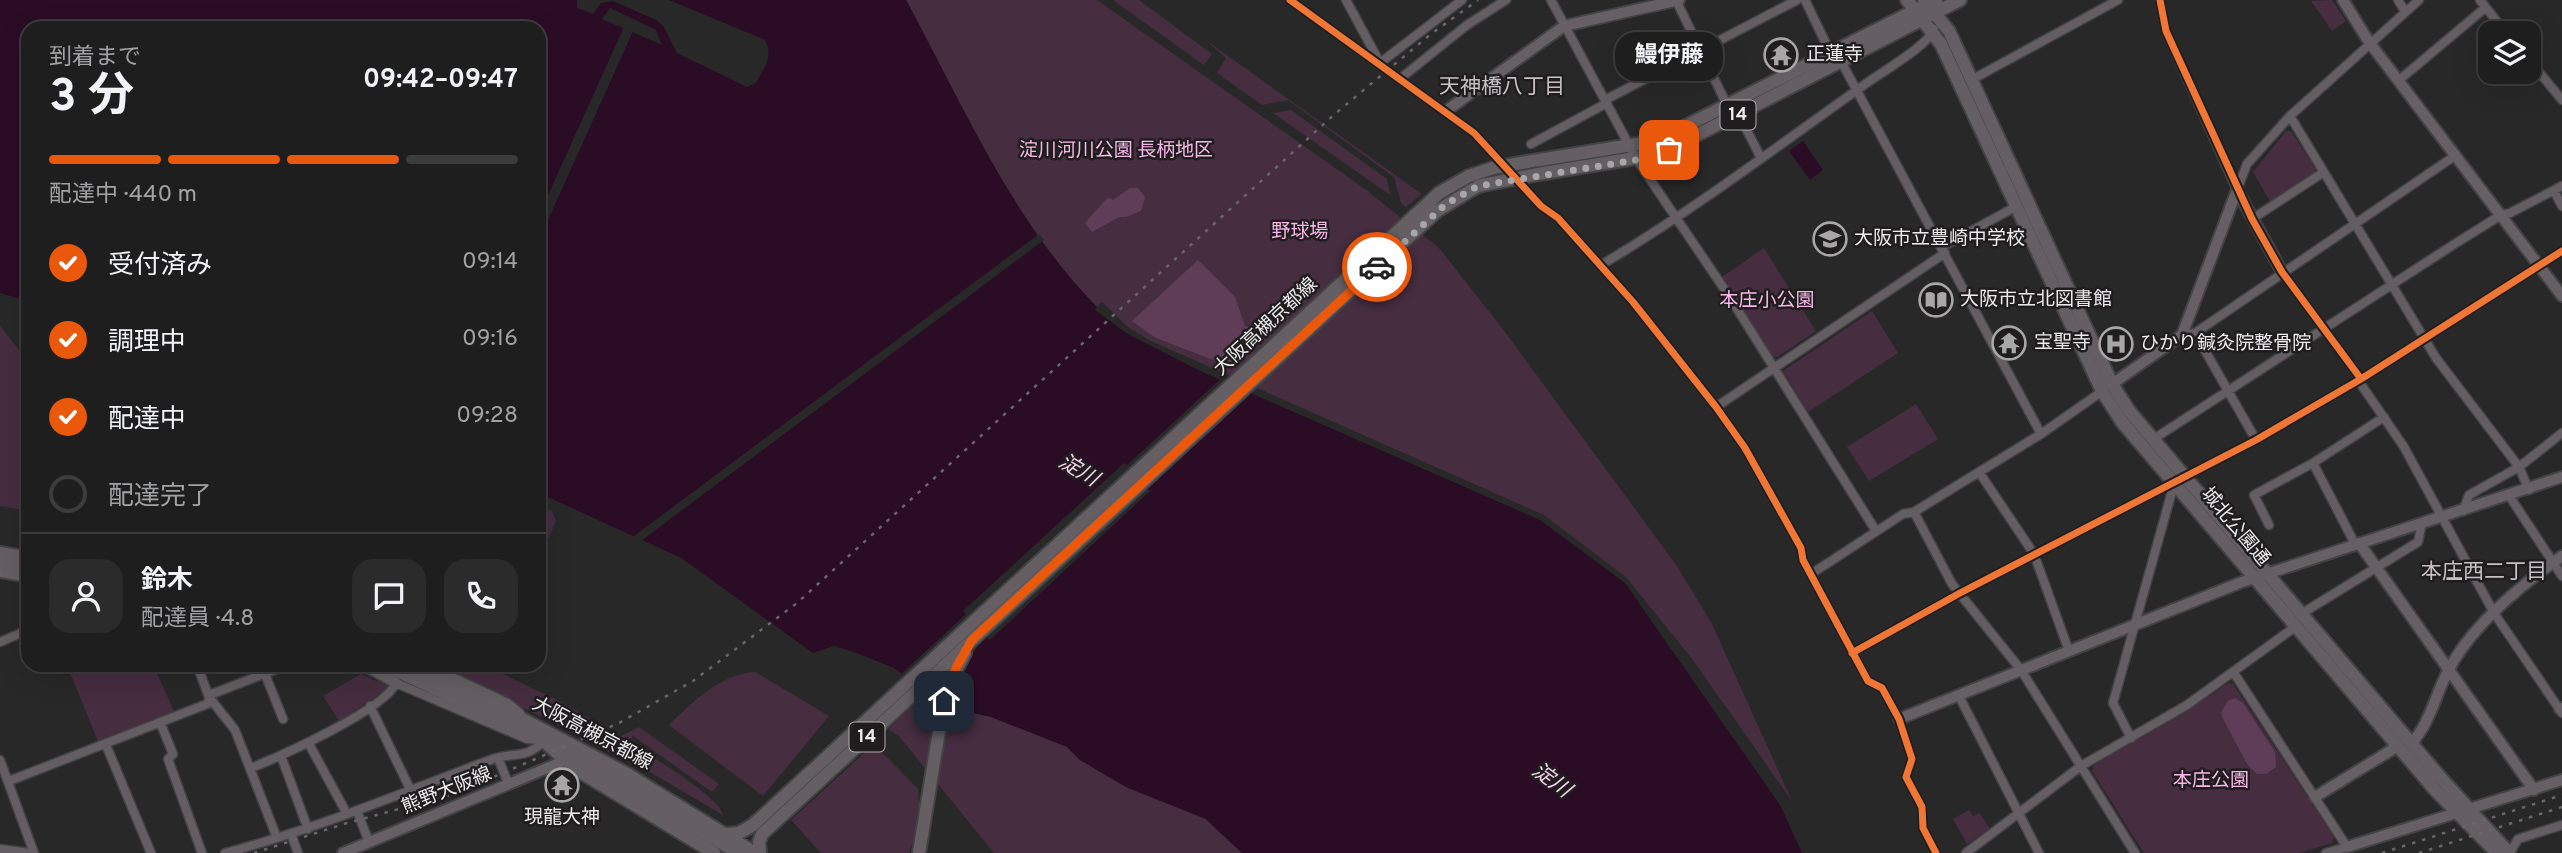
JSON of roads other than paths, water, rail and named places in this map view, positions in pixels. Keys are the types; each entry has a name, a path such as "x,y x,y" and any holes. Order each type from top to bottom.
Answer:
{"main road":[{"name":"城北公園通","path":"1907,0 1927,8 1949,31 1973,79 2122,422 2179,481 2260,576 2295,627 2464,812 2497,853"},
{"name":"大阪高槻京都線","path":"758,830 1449,194 1493,167 1629,147 1668,136 1927,8 1960,0"},
{"name":"大阪高槻京都線","path":"1473,181 1637,160 1660,154 1842,63 1927,8"},
{"name":"城北公園通","path":"1927,8 1934,32 2107,387 2152,440 2179,481"},
{"name":"大阪高槻京都線","path":"423,672 535,725 629,775 728,834 758,830 972,640 1449,194"},
{"path":"0,553 21,557"},
{"path":"0,563 21,567"},
{"name":"城北公園通","path":"2260,576 2301,614 2404,745"},
{"name":"大阪高槻京都線","path":"919,853 944,701 957,666 972,640"},
{"name":"大阪高槻京都線","path":"399,672 559,746 750,852"},
{"name":"大阪高槻京都線","path":"544,740 564,761 715,853"},
{"name":"城北公園通","path":"2464,812 2510,853"},
{"path":"728,834 750,852 759,842 758,830"}],"street":[{"path":"1290,0 1474,133 1601,265 1716,407 1745,447 1801,548 1811,575 1868,681 1882,688 1899,719 1912,759 1906,777 1917,796 1923,828 1936,853"},
{"path":"1380,63 1462,0"},
{"path":"1401,78 1466,25 1506,0"},
{"path":"1551,0 1629,147 1678,217 1876,531"},
{"path":"1446,111 1564,26 1677,0 1727,106"},
{"path":"1531,144 1797,0"},
{"path":"1805,0 1831,54"},
{"path":"1973,79 2118,0"},
{"path":"2160,0 2166,31 2252,219 2282,272 2384,417 2443,516 2494,613 2561,710"},
{"path":"2343,0 2369,42 2562,296"},
{"path":"2398,0 2405,11"},
{"path":"2182,335 2247,164 2290,116 2365,50 2369,42 2420,0"},
{"path":"1349,1 1380,63"},
{"path":"2398,81 2482,4 2497,21"},
{"path":"1601,265 1678,217 1934,32"},
{"path":"1842,63 2041,434"},
{"path":"2541,75 2562,100"},
{"path":"1739,115 1761,158"},
{"path":"2290,116 2424,337 2519,467 2529,490"},
{"path":"1811,575 1903,514 1914,512 2041,434 2182,335 2195,332 2456,155"},
{"path":"2252,219 2324,172"},
{"path":"2152,440 2501,215 2558,188 2562,206"},
{"path":"1716,407 1943,250 2017,206"},
{"path":"1852,653 1960,593 2256,440 2359,379 2538,263 2562,251"},
{"path":"2195,332 2256,440"},
{"path":"2269,525 2254,495 2313,463 2384,417"},
{"path":"2463,510 2469,495 2519,467 2561,436"},
{"path":"2313,463 2357,544 2377,568 2534,790"},
{"path":"1979,472 2034,554 2069,651"},
{"path":"1899,719 2260,576 2562,477"},
{"path":"2131,738 2113,703 2179,481"},
{"path":"2510,496 2558,559 2562,576"},
{"path":"1914,512 1960,593 2021,670 2135,853"},
{"path":"2301,614 2418,542 2422,523"},
{"path":"2315,797 2421,733 2448,670 2494,613 2558,559"},
{"path":"0,572 21,576"},
{"path":"1966,853 2081,766 2234,673 2295,627"},
{"path":"0,642 21,633"},
{"path":"200,672 211,698 230,721 277,838"},
{"path":"9,781 207,704 212,694 270,672"},
{"path":"376,672 527,739 544,740"},
{"path":"442,672 508,703 535,725"},
{"path":"2234,673 2347,847"},
{"path":"265,674 282,719"},
{"path":"251,768 309,744 370,706 396,683"},
{"path":"1959,696 2039,853"},
{"path":"370,706 411,791"},
{"path":"160,722 173,754 168,759 202,853"},
{"path":"225,853 308,829 498,758 529,753 544,740"},
{"path":"106,744 151,853"},
{"path":"309,744 369,842"},
{"path":"281,756 308,829"},
{"path":"498,758 509,785"},
{"path":"0,760 34,853"},
{"name":"熊野大阪線","path":"343,853 564,761"},
{"path":"2326,853 2562,780"},
{"path":"2510,853 2518,839 2562,825"},
{"path":"291,834 298,853"},
{"path":"0,849 29,853"}],"water":[{"name":"淀川","path":"0,0 577,0 577,8 593,14 601,3 613,1 656,20 664,27 677,53 747,87 756,83 767,62 769,51 765,40 669,0 906,0 1014,200 1039,238 1097,307 1095,310 1126,333 1198,370 1540,520 1625,583 1780,805 1802,853 1242,853 1206,819 1126,787 1080,760 1067,747 991,717 956,709 926,693 894,668 854,652 834,646 813,653 681,558 546,496 546,21 21,21 21,299 0,293","holes":["610,8 656,30 662,45 602,19"]},
{"path":"1803,141 1823,170 1810,180 1789,151"}],"railway":[{"path":"254,853 347,823 454,794 619,723 693,681 797,603 1336,113 1431,34 1478,0"},
{"path":"2382,853 2562,795"},
{"path":"2419,853 2562,807"}],"place":[{"name":"正蓮寺","path":"1781,55"},
{"name":"鰻伊藤","path":"1669,150"},
{"name":"大阪市立豊崎中学校","path":"1830,239"},
{"name":"大阪市立北図書館","path":"1936,300"},
{"name":"宝聖寺","path":"2009,343"},
{"name":"ひかり鍼灸院整骨院","path":"2116,344"},
{"name":"現龍大神","path":"562,785"}],"district":[{"name":"天神橋八丁目","path":"1502,87"},
{"name":"本庄西二丁目","path":"2484,572"}],"park label":[{"name":"淀川河川公園 長柄地区","path":"1116,151"},
{"name":"野球場","path":"1300,232"},
{"name":"本庄小公園","path":"1767,301"},
{"name":"本庄公園","path":"2211,781"}]}
